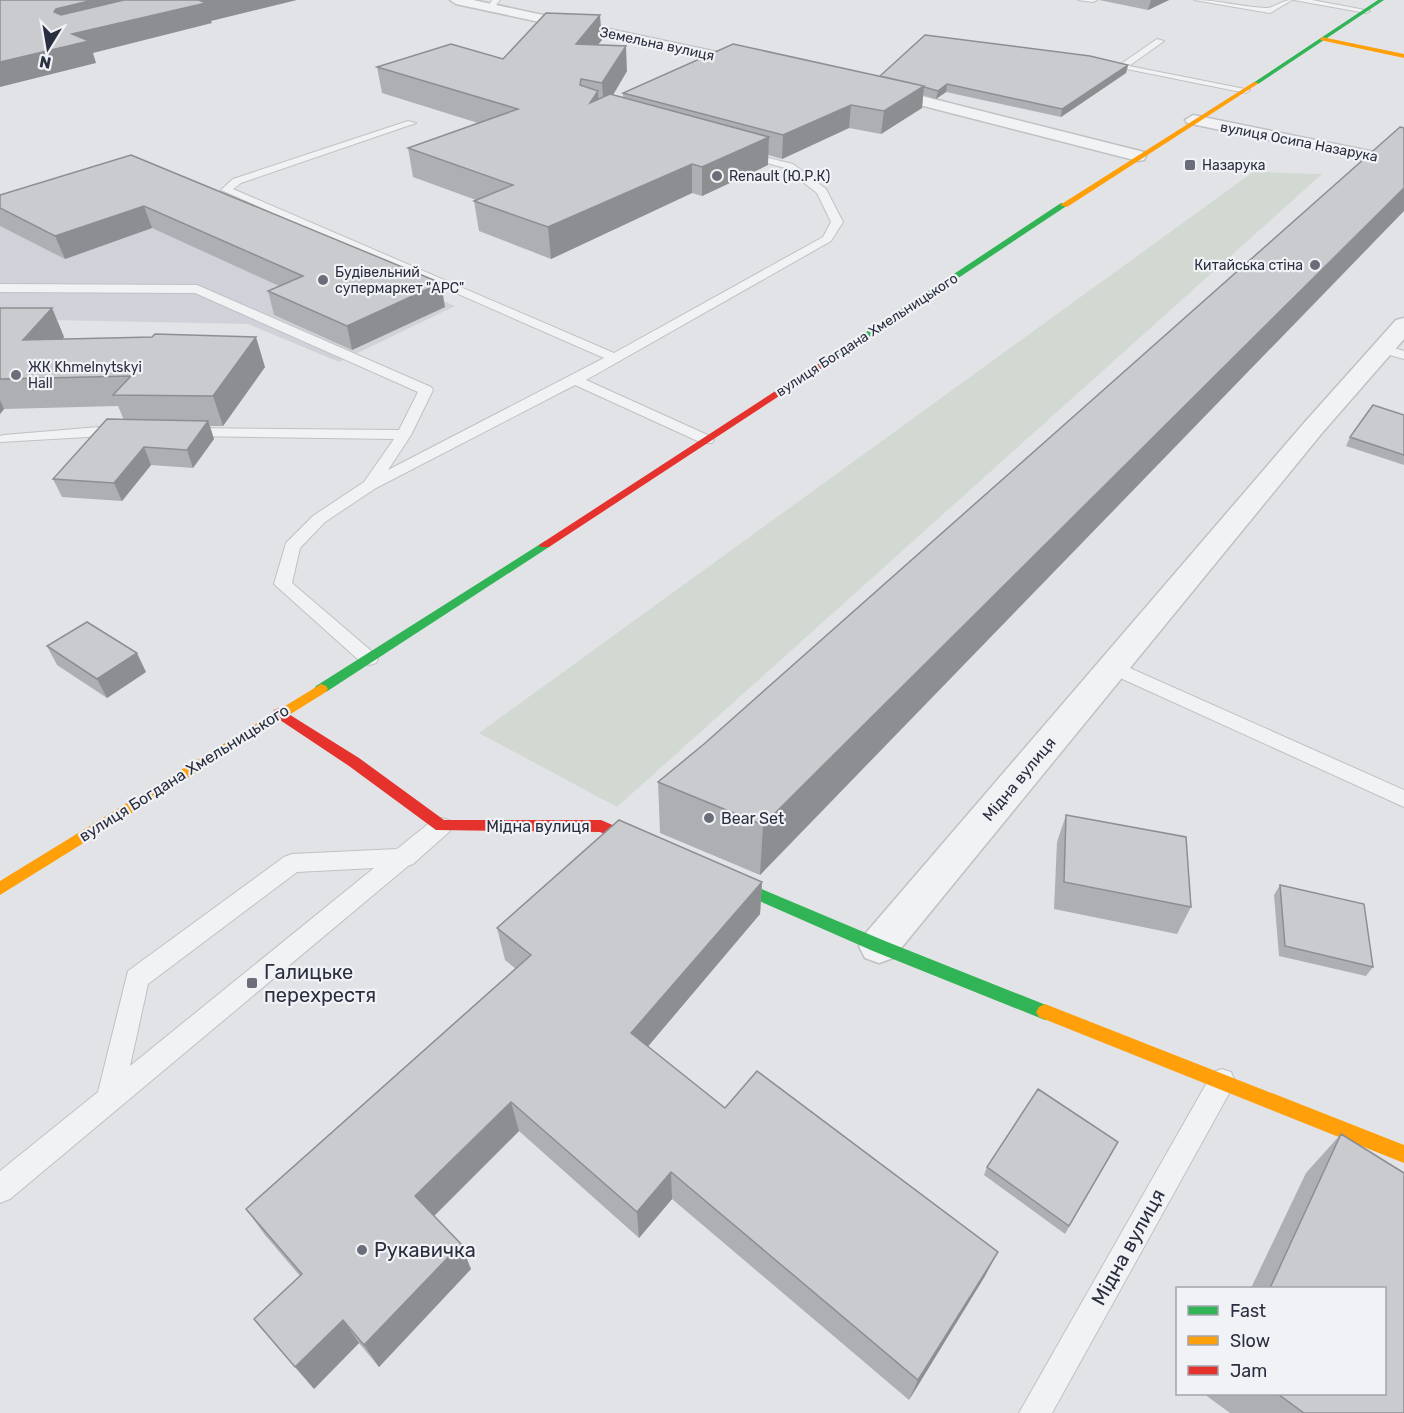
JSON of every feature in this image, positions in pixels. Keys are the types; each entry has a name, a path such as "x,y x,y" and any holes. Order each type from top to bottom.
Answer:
{"main road":[{"name":"вулиця Богдана Хмельницького","path":"0,889 369,659 1193,120 1246,90 1381,0"},
{"path":"1322,39 1404,56"},
{"path":"279,713 354,762 441,826"},
{"name":"Мідна вулиця","path":"441,826 601,826 665,854"},
{"path":"708,872 879,946 1404,1154"}],"street":[{"name":"Земельна вулиця","path":"456,0 493,4 767,67"},
{"path":"864,87 1138,156"},
{"name":"вулиця Осипа Назарука","path":"1193,120 1380,154 1404,163"},
{"name":"Мідна вулиця","path":"879,946 1313,428 1394,352 1404,326"}],"lane":[{"path":"1082,0 1093,0"},
{"path":"1198,0 1270,11 1288,0"},
{"path":"1298,0 1366,11"},
{"path":"1122,67 1160,41"},
{"path":"1089,60 1246,90"},
{"path":"1145,83 1158,73"},
{"path":"411,123 237,181 226,190 614,358"},
{"path":"369,659 284,584 292,547 319,519 370,485 575,380 827,239 837,222 822,191 789,166 733,150"},
{"path":"0,288 197,289 426,390 404,435 370,485"},
{"path":"575,380 707,440"},
{"path":"4,439 99,431 134,431"},
{"path":"170,432 404,435"},
{"path":"1114,667 1404,799"},
{"path":"0,1189 405,858 441,826"},
{"path":"109,1100 137,978 292,863 405,858"},
{"name":"Мідна вулиця","path":"1035,1413 1222,1081"}],"shaded area":[{"name":"Будівельний супермаркет \"АРС\"","path":"125,166 455,306 339,362 248,324 0,319 0,205"},
{"path":"1253,172 1322,174 617,807 479,733"}],"building":[{"path":"0,0 93,0 56,9 54,12 61,15 124,0 206,0 201,1 206,3 72,34 89,41 0,62"},
{"path":"546,13 600,15 576,44 626,46 602,83 581,79 580,85 598,91 590,103 610,94 769,137 702,167 692,164 548,227 474,201 513,185 408,148 518,109 377,67 451,44 503,59"},
{"path":"925,35 1090,56 1128,65 1062,109 947,84 938,91 880,76"},
{"path":"733,44 924,86 884,111 851,105 783,135 623,93"},
{"path":"1400,127 1404,128 1404,188 763,825 658,782 704,744"},
{"path":"131,155 441,283 347,326 268,291 303,276 144,206 55,236 0,208 0,195"},
{"path":"0,308 52,308 23,340 152,337 155,334 256,337 213,396 113,395 131,376 0,379"},
{"path":"1373,405 1404,415 1404,455 1350,437"},
{"path":"107,419 208,421 187,450 144,447 114,483 53,479"},
{"path":"87,622 137,653 97,679 47,646"},
{"path":"1066,815 1186,837 1191,907 1064,882"},
{"path":"619,820 762,882 631,1033 725,1108 757,1071 998,1252 918,1380 671,1172 637,1212 511,1102 415,1196 461,1244 364,1345 343,1320 295,1367 254,1319 302,1274 246,1209 531,955 497,928"},
{"path":"1280,885 1364,904 1373,967 1285,946"},
{"path":"1038,1089 1118,1142 1069,1226 987,1167"},
{"path":"1341,1134 1404,1173 1404,1413 1304,1413 1279,1395 1386,1395 1386,1287 1270,1287"}],"traffic: fast":[{"path":"1256,83 1381,0"},
{"path":"820,366 1064,205"},
{"path":"321,689 545,545"},
{"path":"719,877 879,946 1045,1012"}],"traffic: slow":[{"path":"1322,39 1404,56"},
{"path":"1064,205 1256,83"},
{"path":"0,889 321,689"},
{"path":"1045,1012 1404,1154"}],"traffic: jam":[{"path":"545,545 820,366"},
{"path":"279,713 354,762 441,826 601,826 649,847"}],"place":[{"name":"Назарука","path":"1190,165"},
{"name":"Renault (Ю.Р.К)","path":"717,176"},
{"name":"Китайська стіна","path":"1315,265"},
{"name":"Будівельний супермаркет \"АРС\"","path":"323,280"},
{"name":"ЖК Khmelnytskyi Hall","path":"16,375"},
{"name":"Bear Set","path":"709,818"},
{"name":"Галицьке перехрестя","path":"252,983"},
{"name":"Рукавичка","path":"362,1250"}]}
